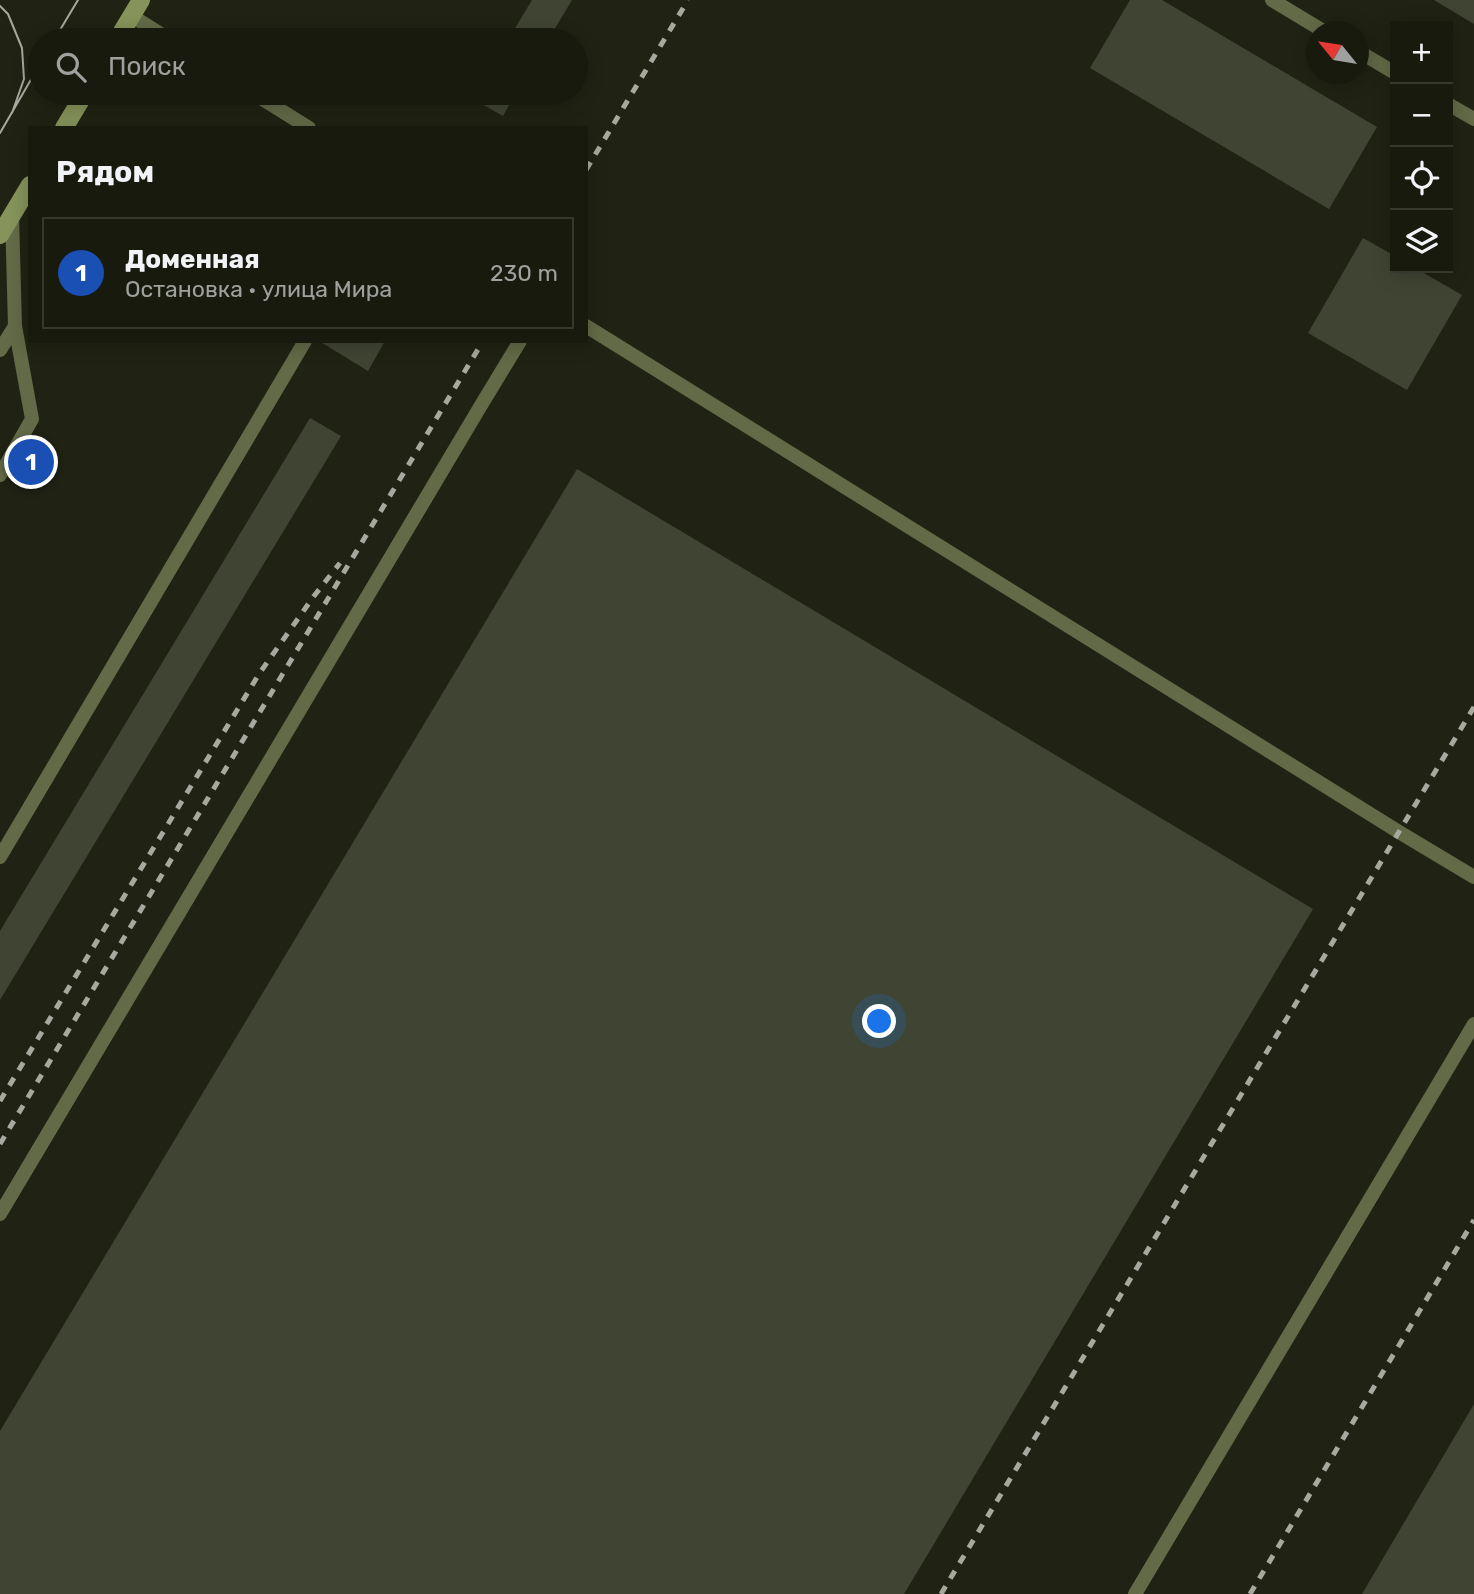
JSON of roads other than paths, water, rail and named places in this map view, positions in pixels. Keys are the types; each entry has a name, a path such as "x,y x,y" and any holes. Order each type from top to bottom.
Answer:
{"main road":[{"path":"124,28 141,0"},
{"path":"65,126 78,105"},
{"path":"0,235 28,188"}],"lane":[{"path":"1272,0 1307,21"},
{"path":"132,16 151,28"},
{"path":"1369,57 1390,70"},
{"path":"272,105 306,126"},
{"path":"1453,107 1474,119"},
{"path":"0,475 32,419 15,326 12,215"},
{"path":"0,350 15,326"},
{"path":"588,327 1474,877"},
{"path":"0,858 304,343"},
{"path":"0,1214 519,343"},
{"path":"1136,1594 1474,1024"}],"tram line":[{"path":"61,28 78,0"},
{"path":"0,6 8,14 22,48 24,79 12,113"},
{"path":"0,133 28,85"}],"railway":[{"path":"588,167 688,0"},
{"path":"0,1144 482,343"},
{"path":"0,1101 259,674 340,563"},
{"path":"941,1594 1474,707"},
{"path":"1250,1594 1474,1220"}],"place":[{"name":"Доменная","path":"31,462"}]}
